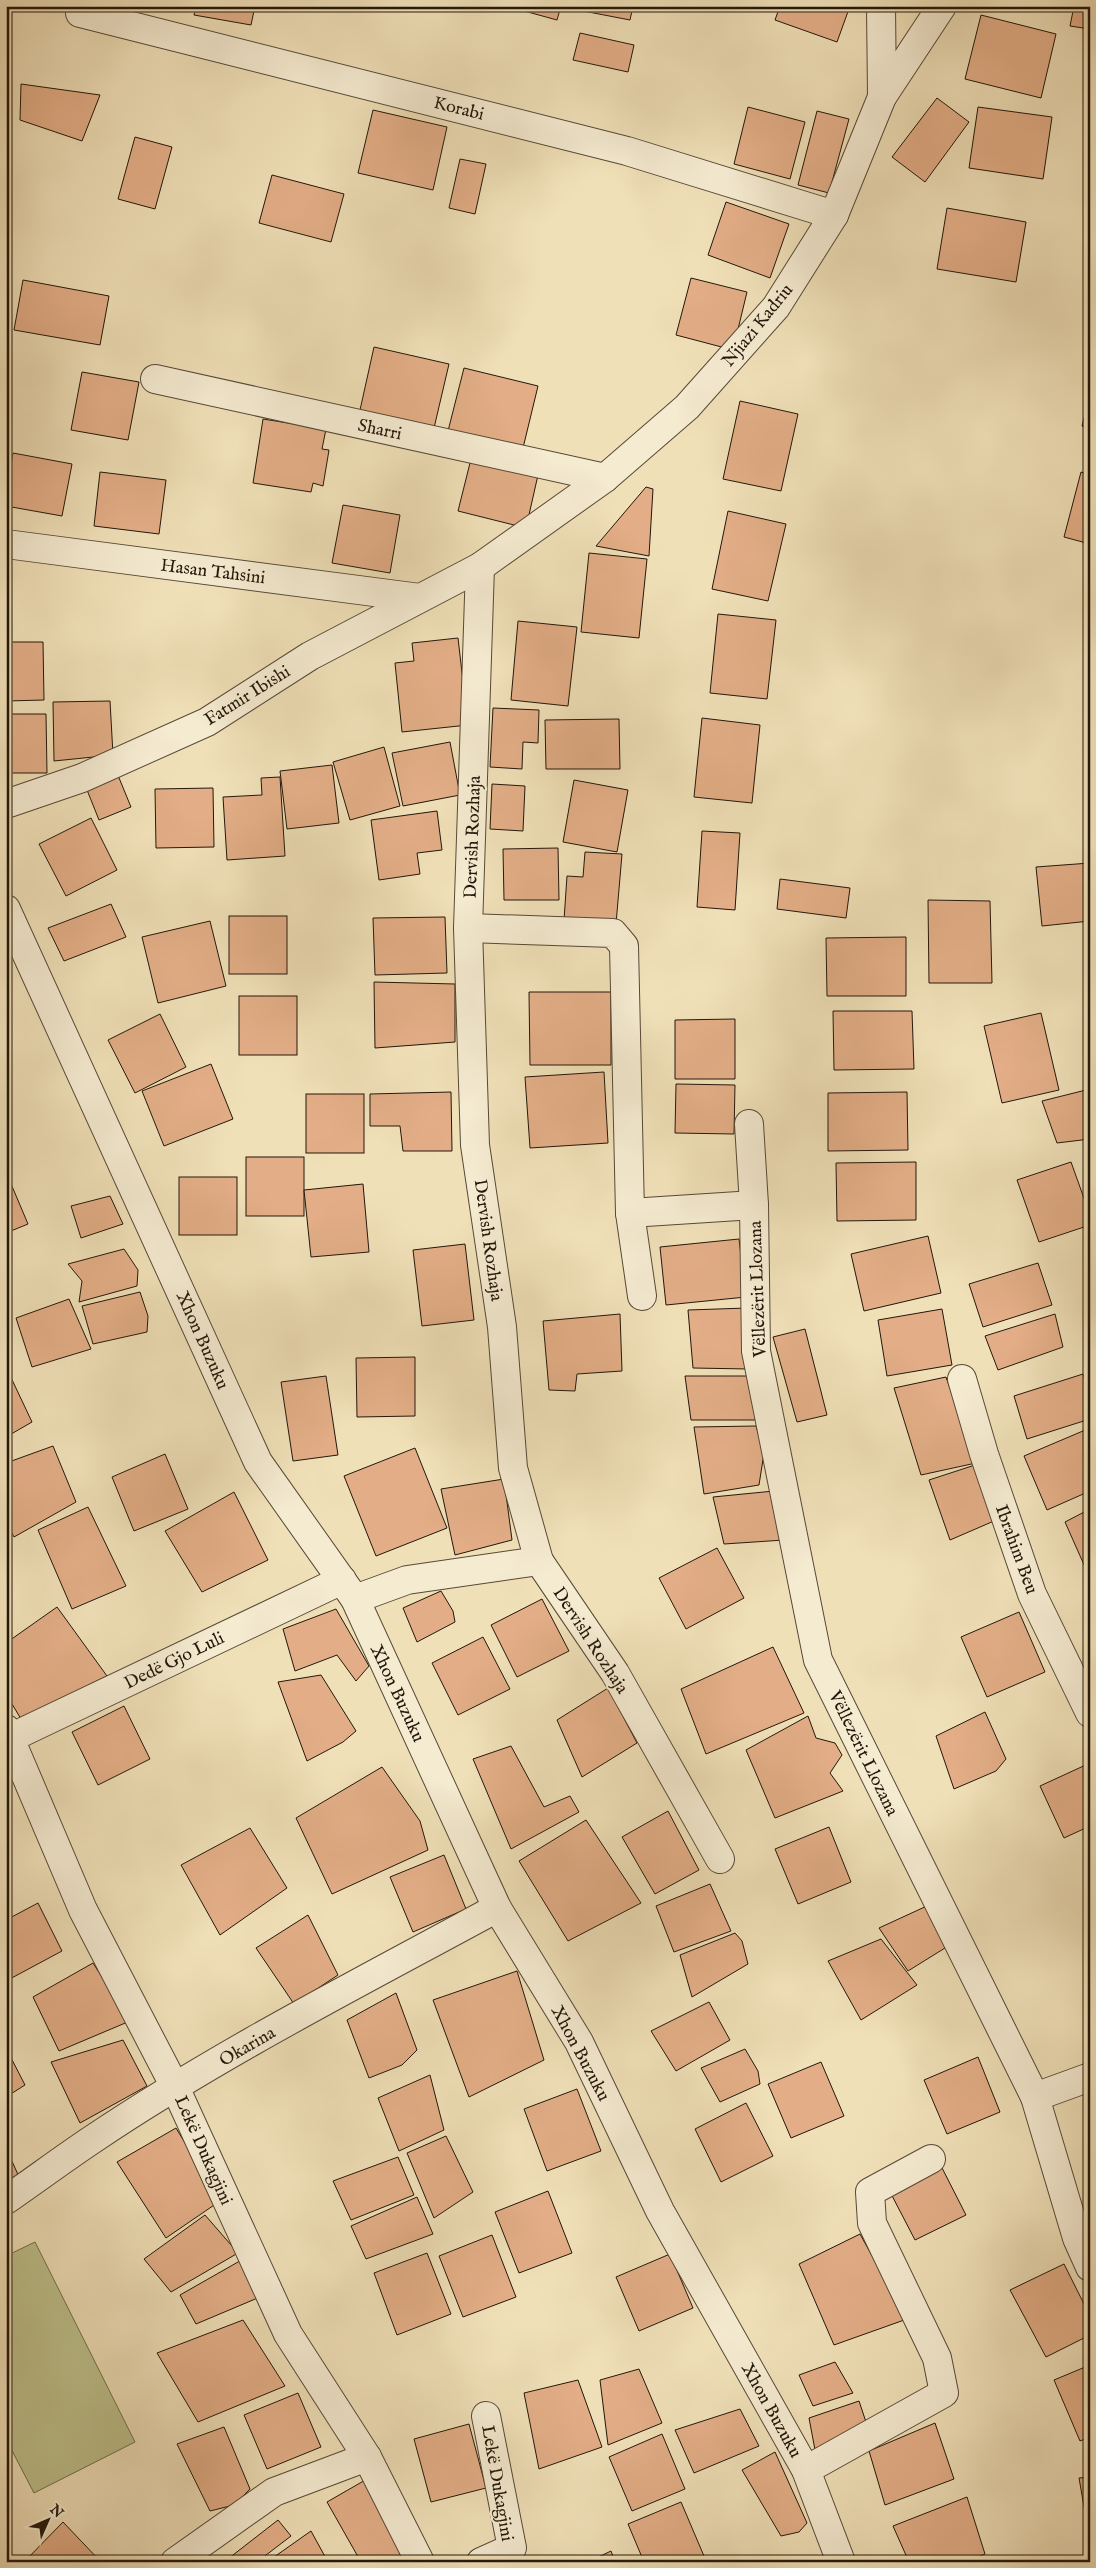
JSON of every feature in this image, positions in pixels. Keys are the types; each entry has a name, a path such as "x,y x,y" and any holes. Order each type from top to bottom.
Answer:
{"street":[{"path":"881,6 882,97"},
{"name":"Njiazi Kadriu","path":"480,568 605,478 687,407 776,307 834,214 882,97 942,6"},
{"name":"Korabi","path":"80,13 627,152 834,214"},
{"name":"Sharri","path":"155,379 605,478"},
{"name":"Hasan Tahsini","path":"6,544 420,598"},
{"name":"Fatmir Ibishi","path":"6,804 82,778 207,722 310,656 480,568"},
{"name":"Dervish Rozhaja","path":"480,568 468,928 475,1145 502,1327 513,1468 539,1561 615,1673 720,1859"},
{"name":"Xhon Buzuku","path":"6,909 258,1462 348,1590 497,1908 579,2042 660,2211 806,2470 841,2562"},
{"path":"468,928 613,933 624,946 630,1213 642,1296"},
{"name":"Vëllezërit Llozana","path":"749,1124 754,1205 756,1351 818,1660 1035,2098 1076,2238 1090,2267"},
{"name":"Vëllezërit Llozana","path":"630,1213 754,1205"},
{"name":"Ibrahim Beu","path":"962,1379 984,1454 1032,1594 1090,1713"},
{"name":"Dedë Gjo Luli","path":"8,1735 348,1590 539,1561"},
{"name":"Lekë Dukagjini","path":"8,1735 83,1910 175,2087 288,2334 367,2457 420,2562"},
{"name":"Okarina","path":"6,2200 93,2139 175,2087 303,2014 497,1908"},
{"path":"1035,2098 1090,2077"},
{"name":"Xhon Buzuku","path":"806,2470 944,2393 937,2358 872,2223 870,2192 931,2159"},
{"name":"Lekë Dukagjini","path":"481,2562 512,2548 486,2416"},
{"path":"175,2562 274,2492 367,2457"}],"green space":[{"path":"35,2242 135,2442 34,2493 6,2439 6,2256"}],"building":[{"path":"196,6 255,6 251,25 194,15"},
{"path":"506,6 561,6 557,20"},
{"path":"574,6 633,6 630,20 573,9"},
{"path":"780,6 850,6 837,42 775,20"},
{"path":"1074,6 1090,6 1090,29 1070,26"},
{"path":"981,15 1056,34 1041,98 965,79"},
{"path":"580,33 634,45 628,72 573,60"},
{"path":"21,84 100,95 82,141 20,120"},
{"path":"937,98 969,122 925,182 892,157"},
{"path":"748,107 805,122 790,179 734,164"},
{"path":"978,107 1052,117 1043,179 969,168"},
{"path":"373,110 447,127 433,190 358,173"},
{"path":"817,111 849,119 829,193 798,185"},
{"path":"135,137 172,147 155,209 118,199"},
{"path":"460,159 486,164 475,214 449,208"},
{"path":"272,175 344,194 331,242 259,223"},
{"path":"726,202 789,224 770,278 708,255"},
{"path":"947,208 1026,222 1016,282 937,269"},
{"path":"691,278 747,292 733,350 676,335"},
{"path":"23,280 109,296 100,345 14,330"},
{"path":"374,347 449,364 434,428 360,410"},
{"path":"464,368 538,386 523,448 448,431"},
{"path":"82,372 139,382 128,440 71,430"},
{"path":"1090,394 1090,428 1082,426"},
{"path":"740,401 798,414 781,491 723,479"},
{"path":"263,419 326,429 322,449 329,450 323,486 313,483 311,492 253,483"},
{"path":"13,453 72,464 62,516 6,506 6,490"},
{"path":"471,459 538,475 526,528 458,511"},
{"path":"100,472 166,480 159,534 94,526"},
{"path":"1081,472 1090,475 1090,544 1064,537"},
{"path":"646,487 653,489 649,556 596,546"},
{"path":"343,505 400,515 390,573 332,563"},
{"path":"728,511 786,524 768,601 712,589"},
{"path":"589,553 647,559 639,638 581,632"},
{"path":"718,614 776,620 767,699 710,693"},
{"path":"518,621 577,627 568,706 511,700"},
{"path":"458,638 468,725 402,732 395,663 414,661 412,643"},
{"path":"6,642 43,642 44,700 6,701"},
{"path":"110,701 113,755 54,761 53,702"},
{"path":"493,708 539,710 538,743 523,742 522,769 490,767"},
{"path":"6,714 46,714 47,773 6,773"},
{"path":"702,718 760,725 752,803 694,797"},
{"path":"619,719 620,769 546,769 545,720"},
{"path":"450,742 460,795 403,806 392,753"},
{"path":"384,747 400,806 350,820 333,762"},
{"path":"332,765 339,823 287,829 280,771"},
{"path":"117,773 131,807 99,820 85,785"},
{"path":"280,777 285,856 227,860 223,797 262,795 261,778"},
{"path":"574,780 628,790 617,852 563,842"},
{"path":"492,784 525,786 523,831 490,829"},
{"path":"213,788 214,847 156,848 155,789"},
{"path":"437,811 442,850 417,853 420,874 379,880 371,820"},
{"path":"91,818 117,870 66,896 39,844"},
{"path":"702,831 740,833 735,910 697,907"},
{"path":"558,848 559,900 504,900 503,849"},
{"path":"585,852 622,854 616,924 564,920 567,876 583,877"},
{"path":"1090,863 1090,921 1042,926 1036,867"},
{"path":"780,879 850,888 846,918 777,909"},
{"path":"928,900 990,901 992,983 929,983"},
{"path":"111,904 126,937 64,961 48,928"},
{"path":"229,916 287,916 287,974 229,974"},
{"path":"445,917 447,973 375,975 373,918"},
{"path":"210,921 226,986 158,1003 142,937"},
{"path":"906,937 906,996 827,996 826,938"},
{"path":"374,982 455,984 455,1042 375,1048"},
{"path":"529,992 611,992 611,1065 530,1065"},
{"path":"239,996 297,996 297,1055 239,1055"},
{"path":"833,1011 912,1011 914,1069 834,1070"},
{"path":"1041,1013 1059,1090 1002,1103 984,1026"},
{"path":"160,1014 186,1067 135,1093 108,1040"},
{"path":"735,1019 735,1079 675,1079 675,1020"},
{"path":"211,1064 233,1119 164,1146 142,1091"},
{"path":"604,1072 608,1143 530,1148 525,1077"},
{"path":"676,1084 735,1085 734,1134 675,1133"},
{"path":"1090,1089 1090,1139 1057,1143 1042,1101"},
{"path":"451,1092 452,1151 403,1151 400,1126 370,1126 370,1094"},
{"path":"907,1092 908,1150 828,1151 828,1093"},
{"path":"306,1094 364,1094 364,1153 306,1153"},
{"path":"246,1157 304,1157 304,1216 246,1216"},
{"path":"916,1162 916,1220 837,1221 836,1163"},
{"path":"1071,1162 1090,1215 1090,1225 1039,1242 1017,1180"},
{"path":"6,1172 28,1224 6,1233"},
{"path":"179,1177 237,1177 237,1235 179,1235"},
{"path":"363,1184 369,1252 311,1257 304,1190"},
{"path":"110,1196 123,1224 81,1238 71,1206"},
{"path":"928,1236 941,1293 864,1311 851,1254"},
{"path":"739,1239 746,1297 666,1305 660,1247"},
{"path":"465,1244 474,1320 422,1326 413,1250"},
{"path":"124,1249 138,1270 137,1286 79,1302 82,1281 68,1264"},
{"path":"1038,1263 1052,1305 983,1327 969,1284"},
{"path":"140,1292 148,1316 147,1332 93,1344 82,1306"},
{"path":"69,1299 91,1349 32,1367 16,1318"},
{"path":"747,1308 749,1369 693,1368 688,1310"},
{"path":"942,1309 952,1365 887,1376 878,1320"},
{"path":"620,1314 622,1371 577,1374 575,1391 549,1390 543,1321"},
{"path":"1055,1314 1063,1347 998,1370 985,1336"},
{"path":"805,1329 827,1415 797,1422 773,1337"},
{"path":"415,1357 415,1416 357,1417 356,1358"},
{"path":"6,1367 32,1422 6,1437"},
{"path":"1083,1374 1090,1397 1090,1419 1027,1439 1014,1396"},
{"path":"326,1376 338,1455 293,1461 281,1382"},
{"path":"685,1376 752,1376 758,1420 691,1420"},
{"path":"946,1377 976,1463 921,1475 894,1388"},
{"path":"756,1426 764,1453 759,1485 704,1494 694,1427"},
{"path":"1090,1428 1090,1491 1047,1510 1024,1456"},
{"path":"53,1446 76,1502 14,1537 6,1522 6,1463"},
{"path":"415,1448 447,1528 376,1556 344,1476"},
{"path":"165,1454 188,1509 134,1531 112,1477"},
{"path":"975,1465 994,1521 950,1540 929,1480"},
{"path":"504,1479 512,1540 455,1555 441,1489"},
{"path":"774,1491 784,1540 724,1544 713,1497"},
{"path":"234,1492 268,1560 202,1592 165,1531"},
{"path":"88,1507 126,1586 72,1609 38,1530"},
{"path":"1090,1509 1090,1575 1089,1576 1065,1522"},
{"path":"717,1548 744,1598 686,1629 659,1578"},
{"path":"441,1591 453,1611 455,1622 417,1642 403,1608"},
{"path":"542,1599 569,1651 517,1677 491,1625"},
{"path":"57,1607 107,1676 21,1719 6,1694 6,1643"},
{"path":"336,1609 369,1666 356,1681 337,1655 295,1671 283,1629"},
{"path":"1019,1612 1045,1672 987,1697 961,1637"},
{"path":"483,1637 510,1689 458,1715 432,1663"},
{"path":"773,1647 804,1713 706,1754 681,1689"},
{"path":"321,1675 356,1731 343,1742 307,1761 278,1682"},
{"path":"608,1688 637,1743 582,1777 557,1720"},
{"path":"124,1706 150,1759 98,1785 72,1732"},
{"path":"985,1712 1006,1759 996,1771 954,1789 936,1736"},
{"path":"808,1716 816,1738 835,1743 842,1755 830,1773 843,1791 775,1818 746,1750"},
{"path":"511,1746 544,1807 570,1796 579,1812 511,1849 473,1759"},
{"path":"1090,1763 1090,1826 1064,1838 1040,1786"},
{"path":"382,1767 420,1821 428,1850 332,1894 296,1818"},
{"path":"668,1811 699,1870 655,1894 622,1837"},
{"path":"586,1820 641,1903 568,1941 519,1861"},
{"path":"829,1827 851,1882 798,1904 775,1849"},
{"path":"250,1828 287,1888 220,1935 181,1865"},
{"path":"444,1855 466,1909 413,1932 390,1877"},
{"path":"710,1884 731,1931 674,1952 656,1906"},
{"path":"38,1903 62,1951 6,1981 6,1920"},
{"path":"929,1905 945,1948 908,1971 879,1928"},
{"path":"308,1915 338,1975 294,2004 256,1948"},
{"path":"735,1933 742,1941 748,1964 692,1997 680,1955"},
{"path":"881,1939 917,1985 861,2020 828,1961"},
{"path":"93,1963 130,2021 59,2051 33,1997"},
{"path":"517,1971 544,2060 469,2097 433,2000"},
{"path":"396,1993 417,2050 402,2065 369,2078 347,2020"},
{"path":"709,2002 730,2040 676,2071 651,2031"},
{"path":"123,2040 147,2086 80,2123 51,2062"},
{"path":"6,2048 25,2085 6,2097"},
{"path":"745,2049 758,2071 760,2084 720,2102 701,2068"},
{"path":"978,2057 1000,2112 947,2134 924,2080"},
{"path":"821,2062 844,2116 791,2138 768,2084"},
{"path":"430,2075 444,2130 399,2151 378,2098"},
{"path":"577,2089 601,2151 547,2171 524,2109"},
{"path":"746,2103 773,2156 721,2182 695,2129"},
{"path":"176,2128 220,2201 166,2238 117,2162"},
{"path":"446,2136 473,2192 434,2218 407,2153"},
{"path":"6,2148 20,2179 6,2189"},
{"path":"398,2157 414,2195 351,2220 333,2181"},
{"path":"939,2162 966,2215 915,2240 888,2188"},
{"path":"548,2191 572,2253 519,2273 495,2212"},
{"path":"417,2197 433,2234 366,2259 351,2226"},
{"path":"205,2215 238,2253 171,2292 144,2259"},
{"path":"860,2234 907,2319 834,2345 799,2264"},
{"path":"492,2235 516,2297 463,2317 439,2256"},
{"path":"427,2253 451,2314 397,2335 374,2273"},
{"path":"670,2254 693,2308 639,2331 616,2277"},
{"path":"245,2258 260,2297 196,2324 180,2295"},
{"path":"1064,2264 1090,2316 1090,2335 1046,2357 1010,2290"},
{"path":"243,2320 285,2386 198,2422 157,2353"},
{"path":"835,2362 853,2393 813,2406 799,2375"},
{"path":"1090,2365 1090,2437 1080,2441 1054,2380"},
{"path":"639,2369 662,2423 608,2445 600,2380"},
{"path":"578,2380 602,2447 539,2469 524,2393"},
{"path":"298,2393 321,2447 267,2469 244,2415"},
{"path":"859,2401 868,2428 815,2450 809,2418"},
{"path":"740,2409 759,2446 694,2473 675,2430"},
{"path":"935,2423 954,2479 885,2505 869,2451"},
{"path":"469,2424 486,2488 431,2502 414,2439"},
{"path":"224,2427 250,2489 234,2505 210,2511 177,2444"},
{"path":"662,2434 685,2489 632,2511 609,2457"},
{"path":"775,2452 807,2523 799,2532 781,2536 742,2470"},
{"path":"1090,2477 1090,2541 1079,2478"},
{"path":"367,2479 405,2562 361,2562 327,2502"},
{"path":"967,2497 985,2554 966,2562 909,2562 893,2526"},
{"path":"681,2502 704,2556 691,2562 644,2562 628,2524"},
{"path":"278,2520 291,2536 257,2562 224,2562"},
{"path":"63,2522 101,2562 24,2562"},
{"path":"311,2531 328,2562 267,2562"},
{"path":"611,2551 615,2562 588,2562"}]}
